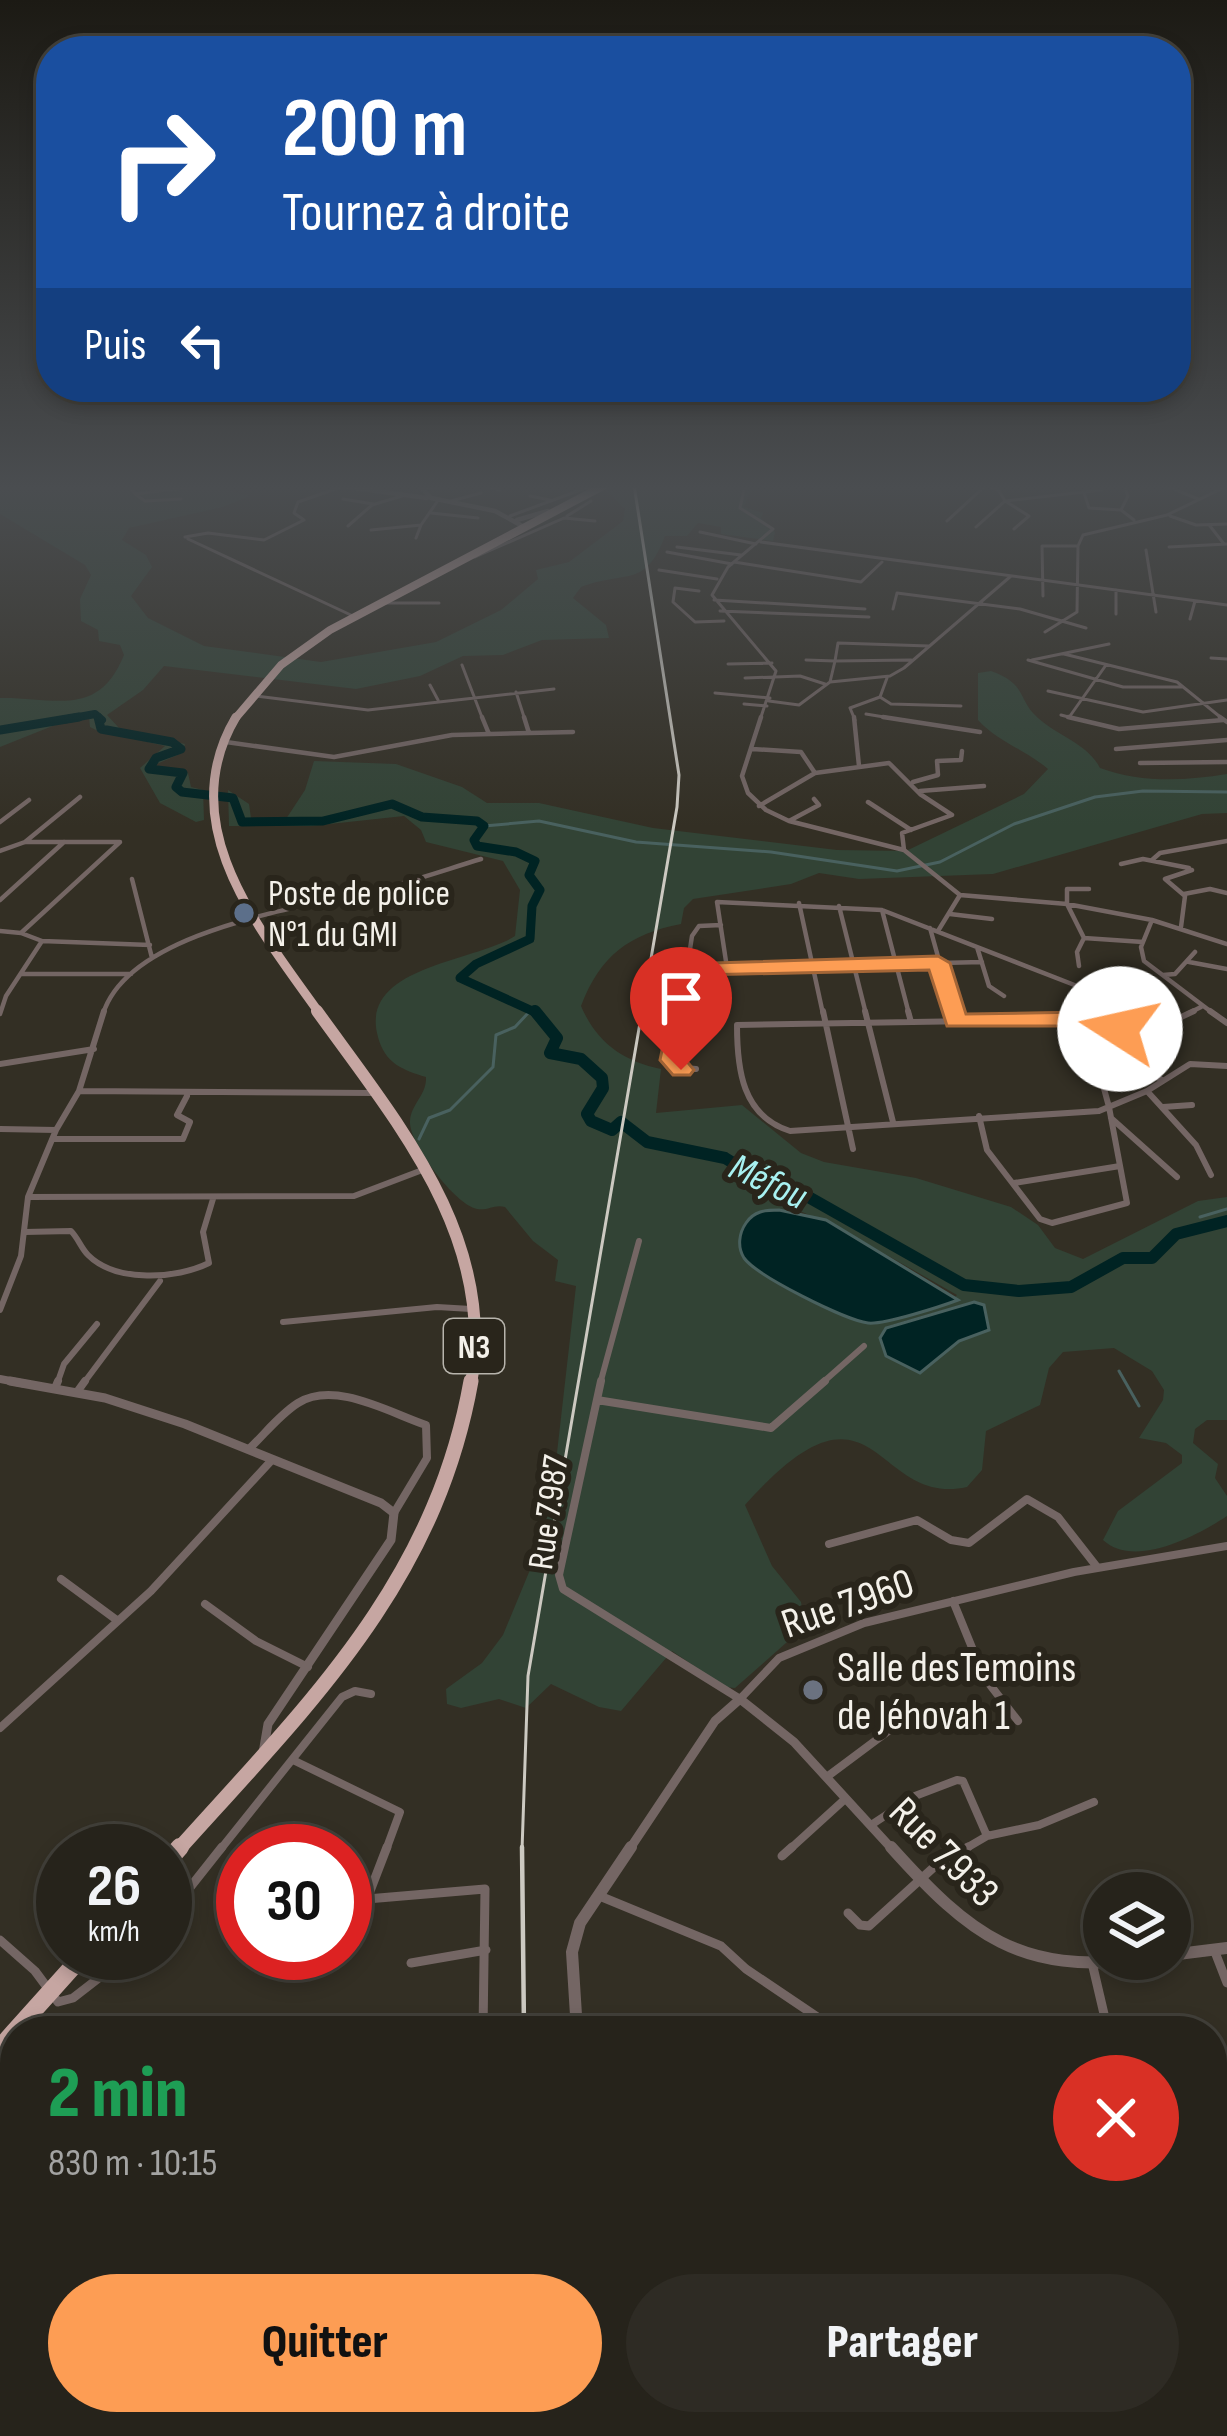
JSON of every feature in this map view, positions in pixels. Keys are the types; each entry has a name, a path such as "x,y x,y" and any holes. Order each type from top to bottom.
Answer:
{"highway":[{"name":"N3","path":"192,1833 367,1633 427,1531 448,1480 474,1366 475,1310 462,1247 427,1169 254,917 222,862 211,797 223,742 252,695 298,652 385,599"},
{"path":"28,2016 61,1980"}],"street":[{"path":"316,599 353,616"},
{"path":"673,599 695,622 726,621"},
{"path":"893,609 896,599"},
{"path":"949,599 1086,628"},
{"path":"858,727 879,697 883,682 916,660 984,599"},
{"path":"1045,632 1077,612 1077,599"},
{"path":"1116,614 1117,599"},
{"path":"1155,599 1156,612"},
{"path":"1176,599 1227,605"},
{"path":"714,600 865,609"},
{"path":"714,600 726,621 772,663 776,676 743,785 759,806 789,821 904,850 960,896 1067,904 1153,920 1227,944"},
{"path":"1190,619 1195,601"},
{"path":"379,602 439,603"},
{"path":"720,611 869,617"},
{"path":"716,693 799,705 828,683 838,643 929,646"},
{"path":"1109,644 1028,660 1149,692 1183,687"},
{"path":"1064,654 1170,679 1226,721"},
{"path":"1211,658 1227,659"},
{"path":"806,660 916,660"},
{"path":"728,664 772,663"},
{"path":"462,665 478,696 489,734"},
{"path":"1106,665 1065,716 1119,729 1226,721"},
{"path":"745,678 800,676 828,683 890,676"},
{"path":"430,685 438,700"},
{"path":"252,695 356,710 554,688"},
{"path":"516,692 529,733"},
{"path":"1048,692 1143,712 1227,700"},
{"path":"859,766 858,727 851,705 879,697 891,704 961,706"},
{"path":"744,704 769,702"},
{"path":"866,713 980,732"},
{"path":"223,742 345,757 448,736 573,732"},
{"path":"1116,749 1227,740"},
{"path":"751,749 801,752 815,773"},
{"path":"911,783 938,775 938,761 961,760 962,752"},
{"path":"1140,763 1227,762"},
{"path":"759,806 815,773 889,763 952,815 902,832 904,850"},
{"path":"917,790 984,786"},
{"path":"25,842 80,797"},
{"path":"0,821 29,800"},
{"path":"789,821 819,805 814,800"},
{"path":"868,802 910,830"},
{"path":"1153,860 1160,854 1227,841"},
{"path":"1,849 25,842 120,842 21,933"},
{"path":"0,900 65,842"},
{"path":"0,1310 25,1232 28,1198 79,1091 107,1001 131,974 152,958 254,917 481,860"},
{"path":"1121,864 1153,860 1192,869 1165,879 1184,894 1227,893"},
{"path":"132,879 152,958"},
{"path":"1084,938 1067,904 1069,886 1089,889"},
{"path":"1180,928 1184,894"},
{"path":"934,929 960,896"},
{"path":"728,968 719,901 799,903 882,910 1073,983 1109,1107 1127,1203 1052,1223 1035,1215 987,1150 979,1116"},
{"path":"799,903 853,1149"},
{"path":"839,906 893,1122"},
{"path":"882,910 911,1022"},
{"path":"950,914 992,919"},
{"path":"1153,920 1143,942 1144,961 1227,1023"},
{"path":"696,1069 681,1070 673,1060 688,969 695,930 721,925"},
{"path":"934,929 938,963 956,1021"},
{"path":"0,932 42,940 150,945"},
{"path":"1084,938 1143,942"},
{"path":"1079,966 1077,952 1084,938"},
{"path":"0,1014 42,940"},
{"path":"977,946 989,986 1004,996"},
{"path":"1163,975 1175,974 1195,952"},
{"path":"688,969 982,962"},
{"path":"1189,962 1227,969"},
{"path":"22,974 131,974"},
{"path":"1081,1000 1120,986 1155,1028"},
{"path":"1202,1007 1143,1035 1085,1022 737,1025 743,1091 775,1129 846,1126 1109,1107 1147,1091 1190,1064 1227,1066"},
{"path":"1134,1033 1136,1065 1163,1081"},
{"path":"0,1064 94,1048"},
{"path":"79,1091 373,1093"},
{"path":"1147,1091 1203,1154 1211,1175"},
{"path":"0,1130 183,1139 190,1121 177,1115 188,1095"},
{"path":"1163,1107 1192,1106"},
{"path":"1111,1118 1139,1138 1151,1158 1177,1177"},
{"path":"1014,1183 1120,1166"},
{"path":"28,1198 354,1196 405,1173 427,1169"},
{"path":"25,1232 70,1231 91,1257 122,1270 183,1275 208,1263 203,1232 213,1199"},
{"name":"Rue 7.987","path":"639,1241 585,1440 559,1575 563,1589 740,1700"},
{"path":"77,1392 160,1281"},
{"path":"283,1322 437,1307 475,1310"},
{"path":"55,1388 64,1364 98,1324"},
{"path":"597,1400 771,1428 864,1346"},
{"path":"2,1381 77,1392 185,1424 371,1499 394,1513"},
{"path":"247,1452 298,1403 316,1396 362,1402 426,1425 432,1436 427,1461 394,1513 391,1540 265,1730 262,1753"},
{"path":"0,1728 118,1621 270,1462"},
{"path":"829,1544 917,1520 951,1540 969,1544 1027,1499 1040,1503 1078,1538 1097,1567"},
{"name":"Rue 7.960","path":"576,2016 572,1952 580,1923 715,1721 770,1666 793,1650 864,1622 1097,1567 1227,1546"},
{"path":"61,1579 118,1621"},
{"path":"952,1601 984,1677 1018,1721"},
{"path":"205,1604 256,1641 308,1667"},
{"path":"192,1886 343,1697 356,1690 371,1694"},
{"name":"Rue 7.933","path":"740,1700 780,1727 969,1927 1003,1948 1083,1965"},
{"path":"828,1776 891,1729"},
{"path":"295,1761 400,1812 368,1899 479,1886 488,1895 484,2016"},
{"path":"871,1825 915,1796 957,1780 963,1781 987,1836"},
{"path":"782,1856 847,1798"},
{"path":"848,1913 868,1926 937,1865 987,1836 1039,1825 1094,1802"},
{"path":"598,1896 722,1946 746,1969 816,2016"},
{"path":"0,1940 58,2002 73,1998 96,1980"},
{"path":"1191,1952 1221,1948 1227,1983"},
{"path":"411,1964 486,1950"},
{"path":"1096,1980 1105,2016"}],"green space":[{"path":"80,599 133,599 148,618 204,646 321,662 436,642 515,599 574,599 606,625 609,638 542,640 503,655 463,656 420,676 356,689 164,666 143,690 107,715 120,729 185,744 182,753 152,766 188,773 191,787 203,790 204,820 196,822 160,803 140,768 165,746 96,730 90,727 89,717 0,747 0,698 56,701 88,696 101,689 124,655 120,645 99,641 98,630 81,621"},
{"path":"991,671 1011,681 1038,718 1080,746 1100,768 1163,779 1227,774 1227,813 1202,814 993,874 859,879 819,873 791,884 693,899 684,908 681,924 632,941 607,961 581,1006 613,1048 661,1069 656,1113 742,1105 801,1153 824,1162 916,1178 1011,1207 1038,1225 1055,1248 1083,1259 1198,1201 1227,1197 1227,1420 1207,1420 1195,1429 1193,1443 1218,1464 1215,1478 1227,1496 1227,1516 1183,1540 1148,1550 1116,1548 1103,1540 1118,1511 1182,1463 1182,1455 1166,1443 1139,1438 1163,1400 1164,1390 1152,1371 1114,1348 1063,1352 1049,1368 1040,1405 986,1431 982,1470 967,1487 936,1488 848,1440 822,1443 789,1463 745,1505 772,1566 801,1602 804,1619 795,1635 735,1688 725,1687 672,1651 621,1711 599,1707 551,1684 526,1708 499,1699 461,1708 447,1704 446,1689 482,1663 503,1635 539,1548 554,1479 576,1286 555,1281 558,1260 533,1241 505,1207 468,1205 434,1171 410,1121 426,1077 402,1068 385,1053 378,1037 377,1013 385,995 402,981 515,936 520,890 503,861 426,842 421,830 404,816 311,826 229,826 228,790 249,804 251,818 286,819 305,790 314,761 396,764 462,787 487,803 539,803 653,828 837,850 906,851 1024,794 1048,769 978,720 978,673","holes":["802,1212 836,1226 957,1295 948,1304 868,1323 757,1269 742,1255 739,1242","971,1302 988,1330 959,1341 920,1373 885,1354 883,1330 888,1326"]}],"water":[{"path":"779,1210 826,1220 958,1300 868,1323 802,1296 752,1266 740,1249 740,1236 749,1219"},
{"path":"974,1302 984,1305 989,1330 959,1341 920,1373 886,1356 880,1338 886,1328"}],"waterway":[{"name":"Méfou","path":"74,718 95,714 102,720"},
{"name":"Méfou","path":"74,718 79,717"},
{"name":"Méfou","path":"98,717 101,729 172,742 181,749 156,758 149,769 183,773 176,787 182,792 233,798 242,822 323,821 392,804 422,817 477,821 484,826 474,840 477,846 516,852 535,861 529,875 540,890 532,906 530,939 476,964 460,978 537,1013"},
{"name":"Méfou","path":"0,730 74,718"},
{"name":"Méfou","path":"62,720 74,718"},
{"path":"484,826 539,821 636,842 771,852 897,871 940,862 1014,824 1095,797 1143,791 1227,792"},
{"path":"419,1139 429,1118 450,1110 493,1067 496,1035 515,1027 530,1011"},
{"name":"Méfou","path":"537,1013 557,1038 550,1053 581,1059 602,1078 603,1088 587,1114 591,1121 612,1130 621,1122 647,1142 725,1158 751,1174 789,1186 964,1285 1019,1291 1071,1287 1123,1258 1152,1258 1176,1234 1227,1221"},
{"path":"1200,1217 1227,1209"},
{"path":"1119,1371 1139,1406"}],"railway":[{"path":"522,1849 528,1676 677,807 679,775 652,599"},
{"path":"522,1849 524,2016"}],"place":[{"name":"Poste de police N°1 du GMI","path":"244,913"},
{"name":"Salle desTemoins de Jéhovah 1","path":"813,1690"}],"route":[{"path":"681,1070 673,1060 688,969 938,963 956,1021 1085,1019 1086,1025 1120,1029"}]}
